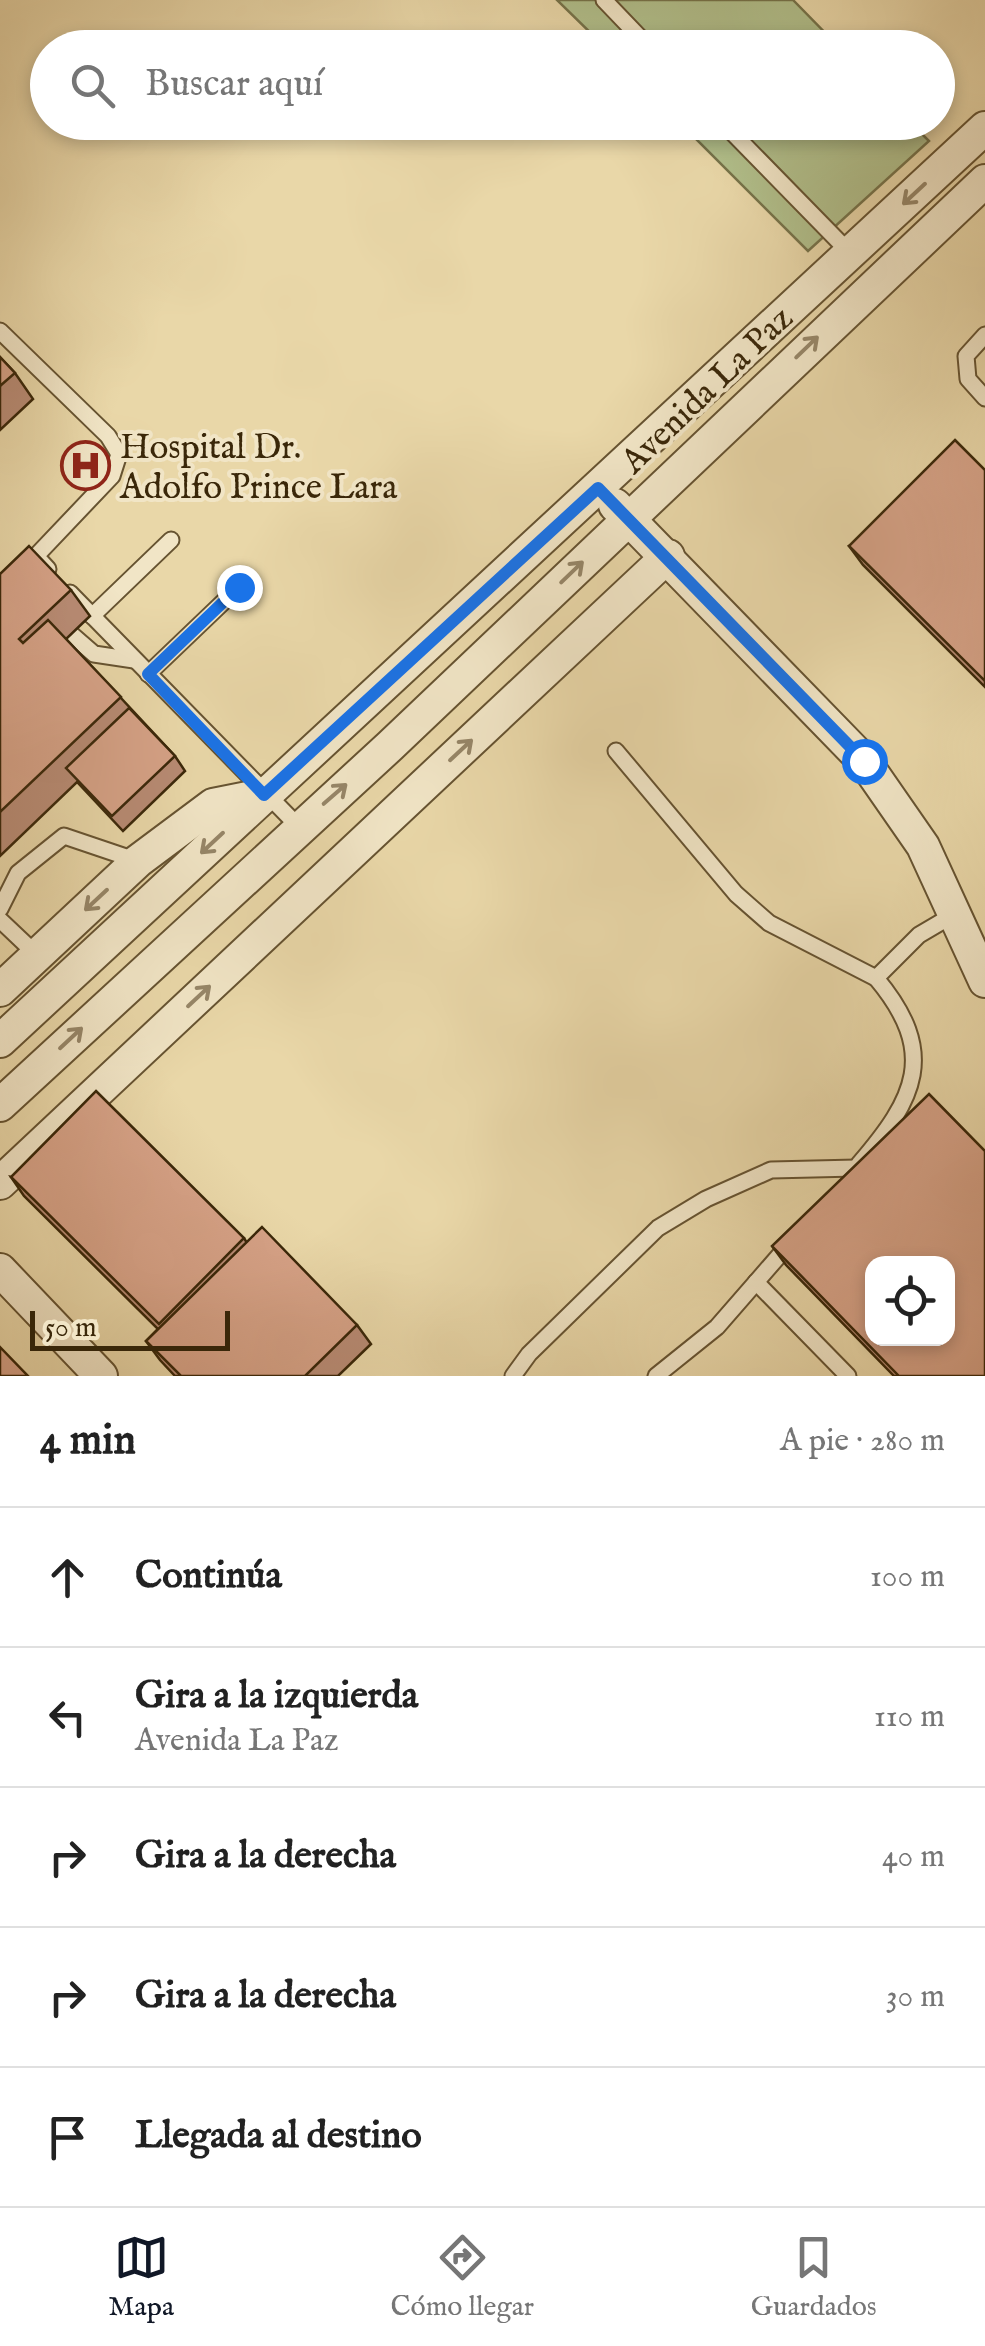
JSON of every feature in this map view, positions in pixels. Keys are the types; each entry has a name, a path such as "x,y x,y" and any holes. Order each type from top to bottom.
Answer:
{"street":[{"name":"Avenida La Paz","path":"0,1041 850,254 981,140"},
{"name":"Avenida La Paz","path":"0,1105 298,826 390,746 985,182"},
{"path":"598,488 864,761 923,846 985,981"},
{"path":"0,1182 668,556"},
{"path":"390,746 422,786"},
{"path":"0,990 138,861 212,805 264,795"},
{"path":"256,865 294,906"},
{"path":"0,1270 102,1376"}],"lane":[{"path":"604,0 633,30"},
{"path":"739,140 850,254"},
{"path":"0,331 108,436 119,454 112,476 33,562 92,616 298,826"},
{"path":"985,335 966,356 968,379 985,398"},
{"path":"92,616 171,540"},
{"path":"148,674 239,587"},
{"path":"71,634 94,654 134,660"},
{"path":"616,751 736,894 769,923 876,978 899,1006 912,1069 906,1106 844,1182"},
{"path":"0,908 18,874 64,836 138,861"},
{"path":"876,978 920,934 954,914"},
{"path":"0,920 37,955"},
{"path":"513,1376 529,1354 658,1228 771,1170 856,1168"},
{"path":"656,1376 717,1327 807,1224"},
{"path":"756,1282 848,1376"}],"green space":[{"path":"557,0 793,0 822,30 588,30"},
{"path":"697,140 929,141 808,251"}],"building":[{"path":"0,357 15,373 0,386"},
{"path":"955,440 985,470 985,681 849,546"},
{"path":"29,546 71,590 19,639 23,643 48,620 121,697 0,812 0,574"},
{"path":"129,708 175,756 112,816 66,768"},
{"path":"96,1091 244,1238 159,1324 11,1177"},
{"path":"929,1094 985,1151 985,1376 899,1376 870,1346 955,1346 955,1256 865,1256 865,1341 772,1246"},
{"path":"262,1227 357,1325 305,1376 181,1376 146,1341"},
{"path":"0,1347 28,1376 0,1376"}],"place":[{"name":"Hospital Dr. Adolfo Prince Lara","path":"85,466"}],"route":[{"path":"239,587 148,674 264,795 598,488 864,761"}]}
